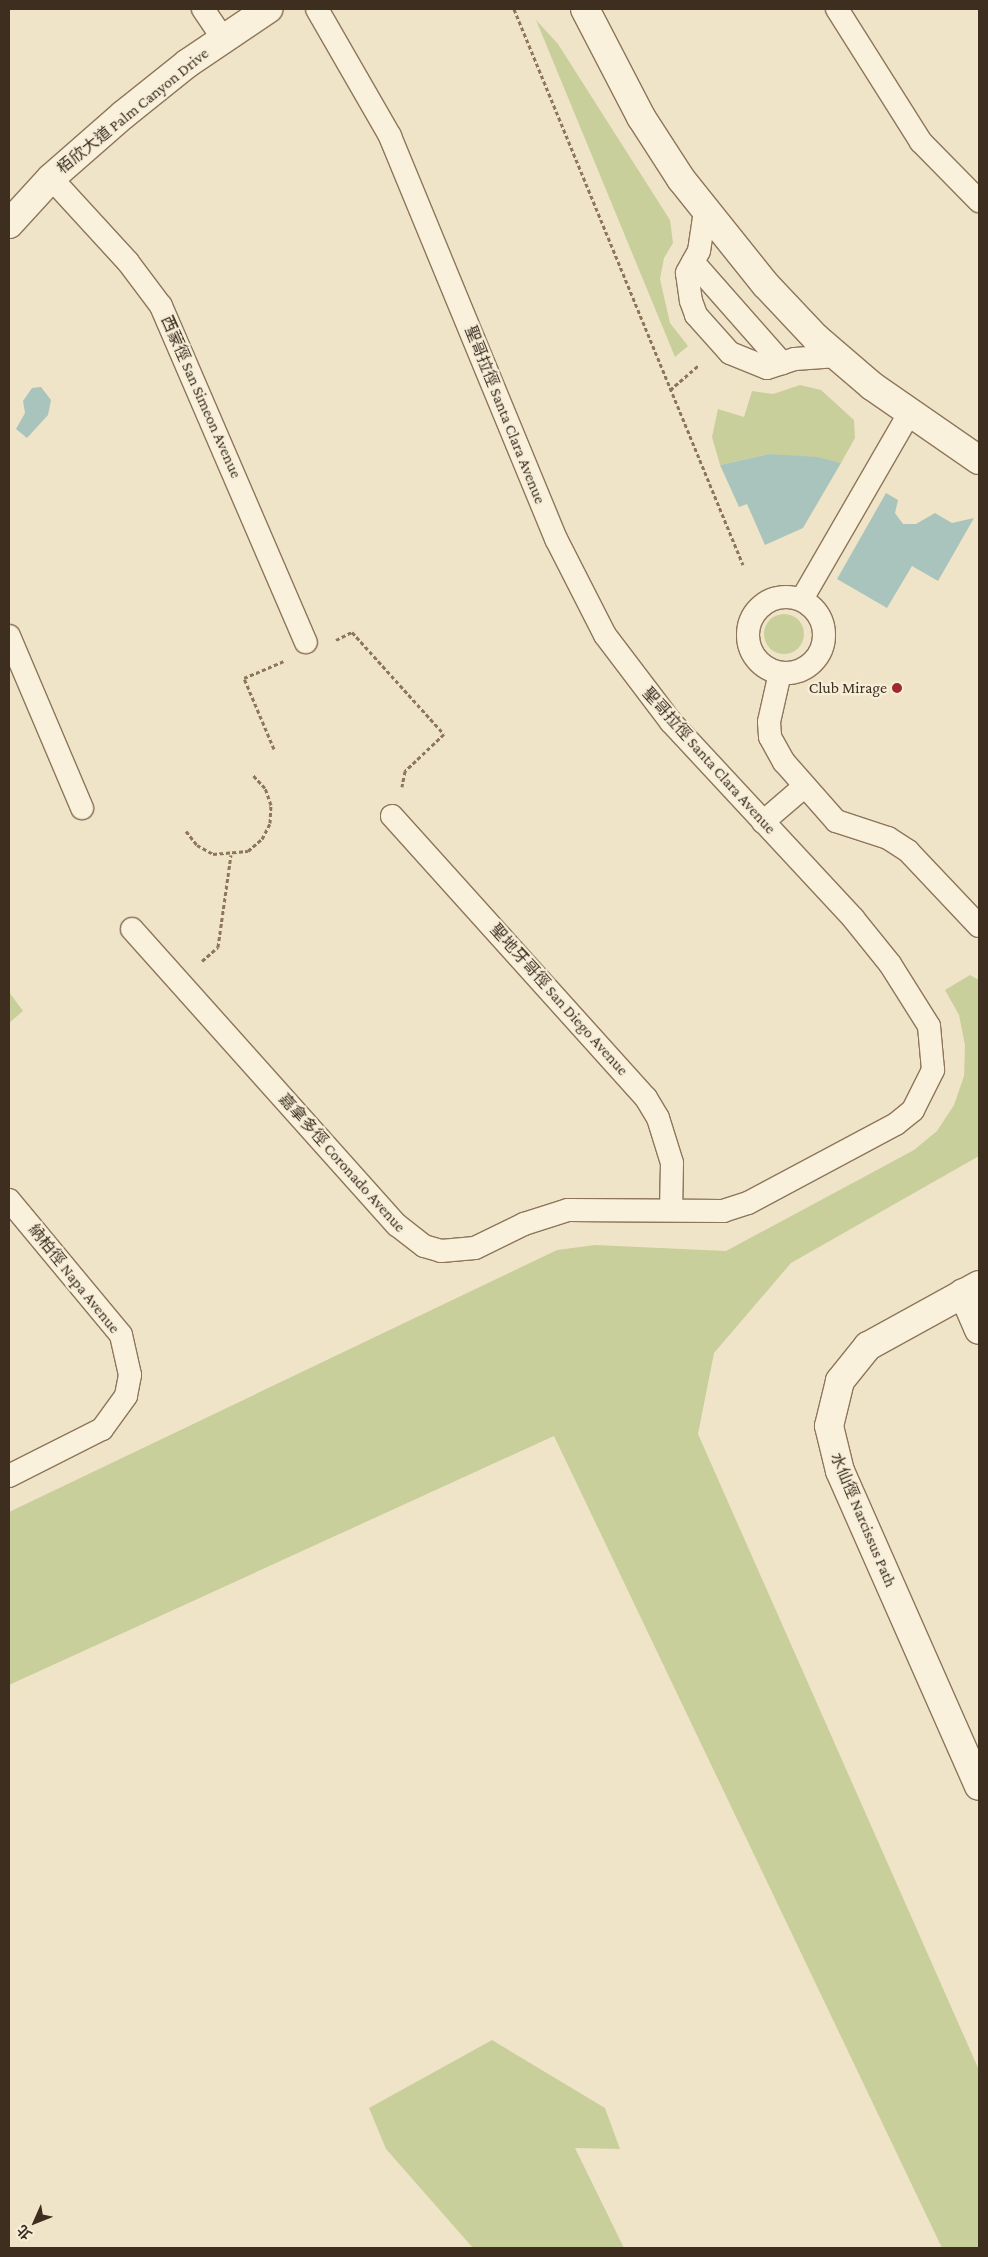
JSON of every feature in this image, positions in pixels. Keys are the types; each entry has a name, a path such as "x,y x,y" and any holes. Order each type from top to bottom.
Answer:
{"street":[{"name":"栢欣大道 Palm Canyon Drive","path":"9,224 51,178 123,115 223,39 268,9"},
{"path":"574,9 605,52"},
{"path":"585,9 605,52 641,117 706,211 766,286 837,356 910,412 979,460"},
{"path":"971,1289 979,1330"},
{"name":"水仙徑 Narcissus Path","path":"971,1289 887,1335 852,1361 840,1381 829,1426 840,1471 979,1786"}],"lane":[{"path":"203,9 223,39"},
{"name":"聖哥拉徑 Santa Clara Avenue","path":"317,9 390,136 579,588 637,680 763,822 853,918 890,964 929,1026 933,1070 917,1104 896,1124 772,1192 723,1211 671,1210"},
{"path":"836,9 920,142 979,201"},
{"name":"西蒙徑 San Simeon Avenue","path":"51,178 128,262 161,306 308,648"},
{"path":"706,211 687,278 692,306 702,322 734,356 767,368 795,358 837,356"},
{"path":"693,262 782,363"},
{"path":"802,599 910,412"},
{"path":"786,596 802,599 821,618 823,646 807,667 780,673 765,667 754,655 748,640 749,623 757,609 770,599 786,596"},
{"path":"9,636 82,808"},
{"path":"780,673 769,722 770,736 784,762 836,821 888,838 908,851 979,926"},
{"path":"763,822 805,786"},
{"name":"聖地牙哥徑 San Diego Avenue","path":"392,816 646,1098 658,1118 672,1163 671,1210"},
{"name":"嘉拿多徑 Coronado Avenue","path":"132,929 398,1225 424,1246 441,1251 475,1248 539,1218 568,1210 671,1210"},
{"name":"納柏徑 Napa Avenue","path":"9,1200 121,1335 130,1375 126,1396 102,1430 9,1476"}],"path":[{"path":"514,9 743,565"},
{"path":"670,390 702,362"},
{"path":"274,749 244,678 308,648 352,632 444,734 405,771 402,792"},
{"path":"186,831 197,845 213,854 231,855 248,851 262,839 270,823 271,805 265,788 253,774"},
{"path":"200,963 218,947 231,855"}],"green space":[{"path":"536,20 558,44 670,220 673,243 664,258 660,279 670,323 688,346 675,357"},
{"path":"800,385 821,390 854,420 855,438 841,463 768,454 720,465 712,437 718,409 744,417 752,391 773,394"},
{"path":"784,614 798,620 804,634 798,648 784,654 770,648 764,634 770,620"},
{"path":"970,975 979,980 979,1156 791,1263 714,1353 698,1434 979,2070 979,2248 942,2248 554,1436 9,1685 9,1512 557,1250 595,1245 726,1251 914,1150 937,1131 954,1105 964,1076 965,1045 959,1015 945,990"},
{"path":"9,992 23,1011 9,1023"},
{"path":"492,2040 605,2108 620,2149 575,2148 624,2248 473,2248 386,2149 369,2108"}],"water":[{"path":"41,387 51,400 48,415 27,438 16,429 25,413 23,401 32,388"},
{"path":"768,454 817,457 841,463 803,528 765,545 747,504 739,507 720,465"},
{"path":"886,493 898,500 895,513 903,524 916,524 935,513 952,523 974,518 938,581 912,566 887,608 837,579"}],"place":[{"name":"Club Mirage","path":"897,688"}]}
